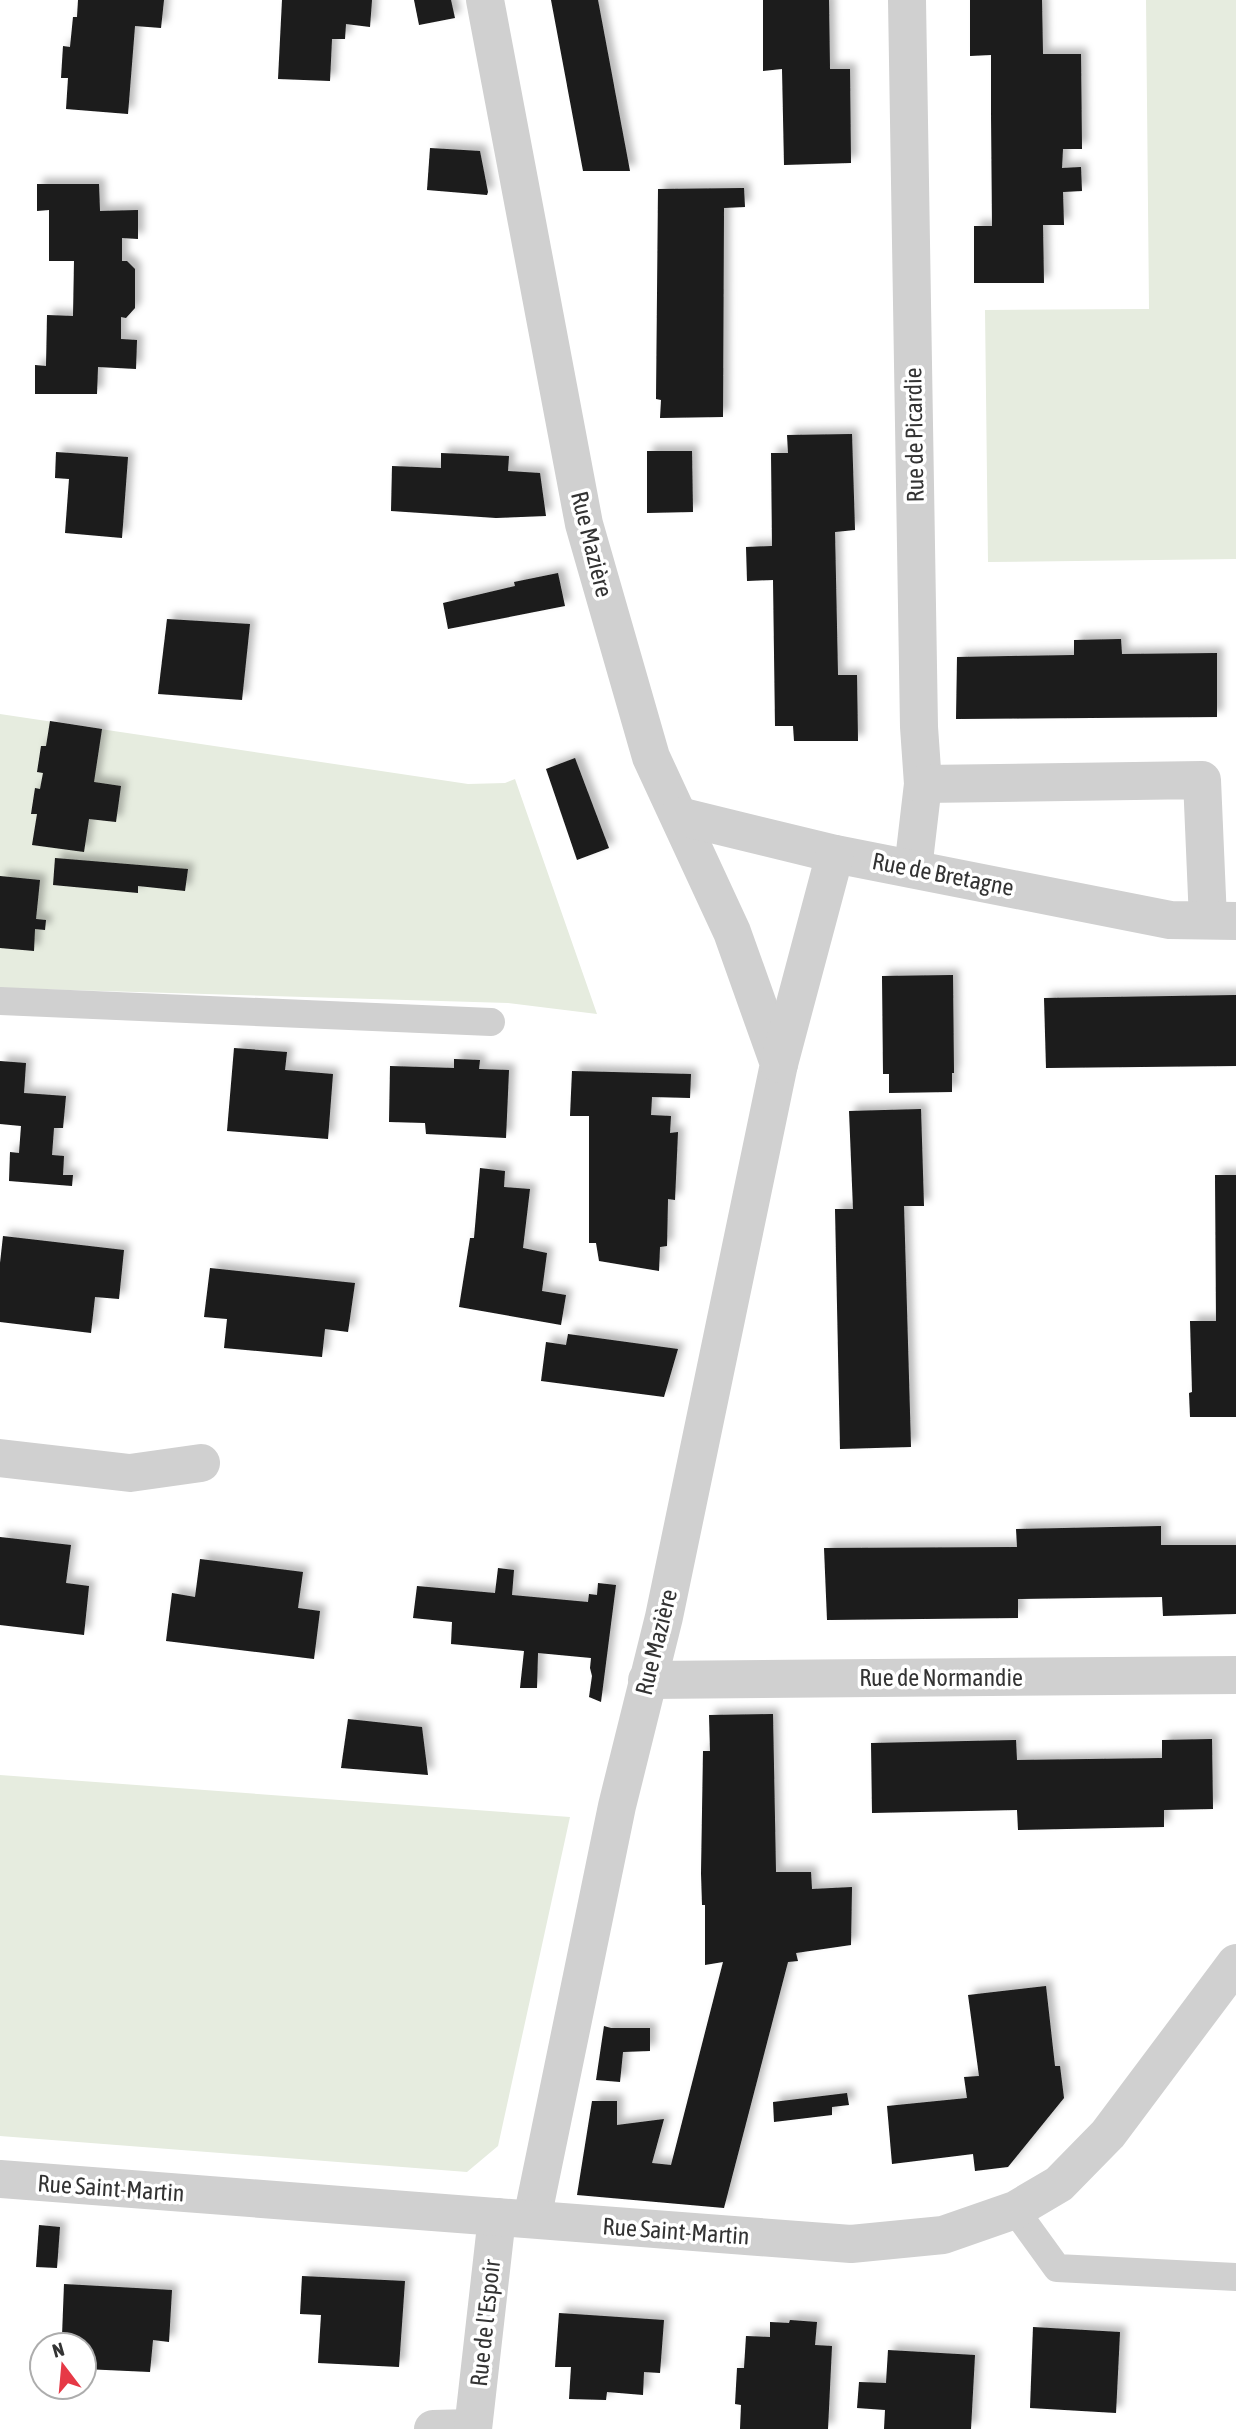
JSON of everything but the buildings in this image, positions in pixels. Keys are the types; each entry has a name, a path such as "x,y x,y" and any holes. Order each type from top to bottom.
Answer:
{"street":[{"name":"Rue Mazière","path":"485,0 584,524 651,757 732,932 779,1064"},
{"name":"Rue de Picardie","path":"907,0 919,727 923,784 913,869"},
{"name":"Rue de Bretagne","path":"679,816 835,853 1170,920 1222,921 1202,780 923,784"},
{"name":"Rue Mazière","path":"515,2218 664,1617 779,1064 835,853"},
{"path":"0,1458 130,1473 201,1462"},
{"name":"Rue de Normandie","path":"647,1680 1236,1675"},
{"name":"Rue Saint-Martin","path":"0,2179 851,2244 943,2235 1014,2210 1059,2185 1108,2134 1236,1963"},
{"name":"Rue de l'Espoir","path":"433,2429 473,2428 515,2218"}],"lane":[{"path":"0,1001 491,1023"},
{"path":"1014,2210 1057,2268 1236,2277"}],"shaded area":[{"path":"1146,0 1236,0 1236,559 988,562 985,310 1149,309"},
{"path":"0,714 468,784 505,783 515,779 597,1014 508,1003 0,988"},
{"path":"0,1775 570,1817 498,2146 467,2172 0,2136"}]}
